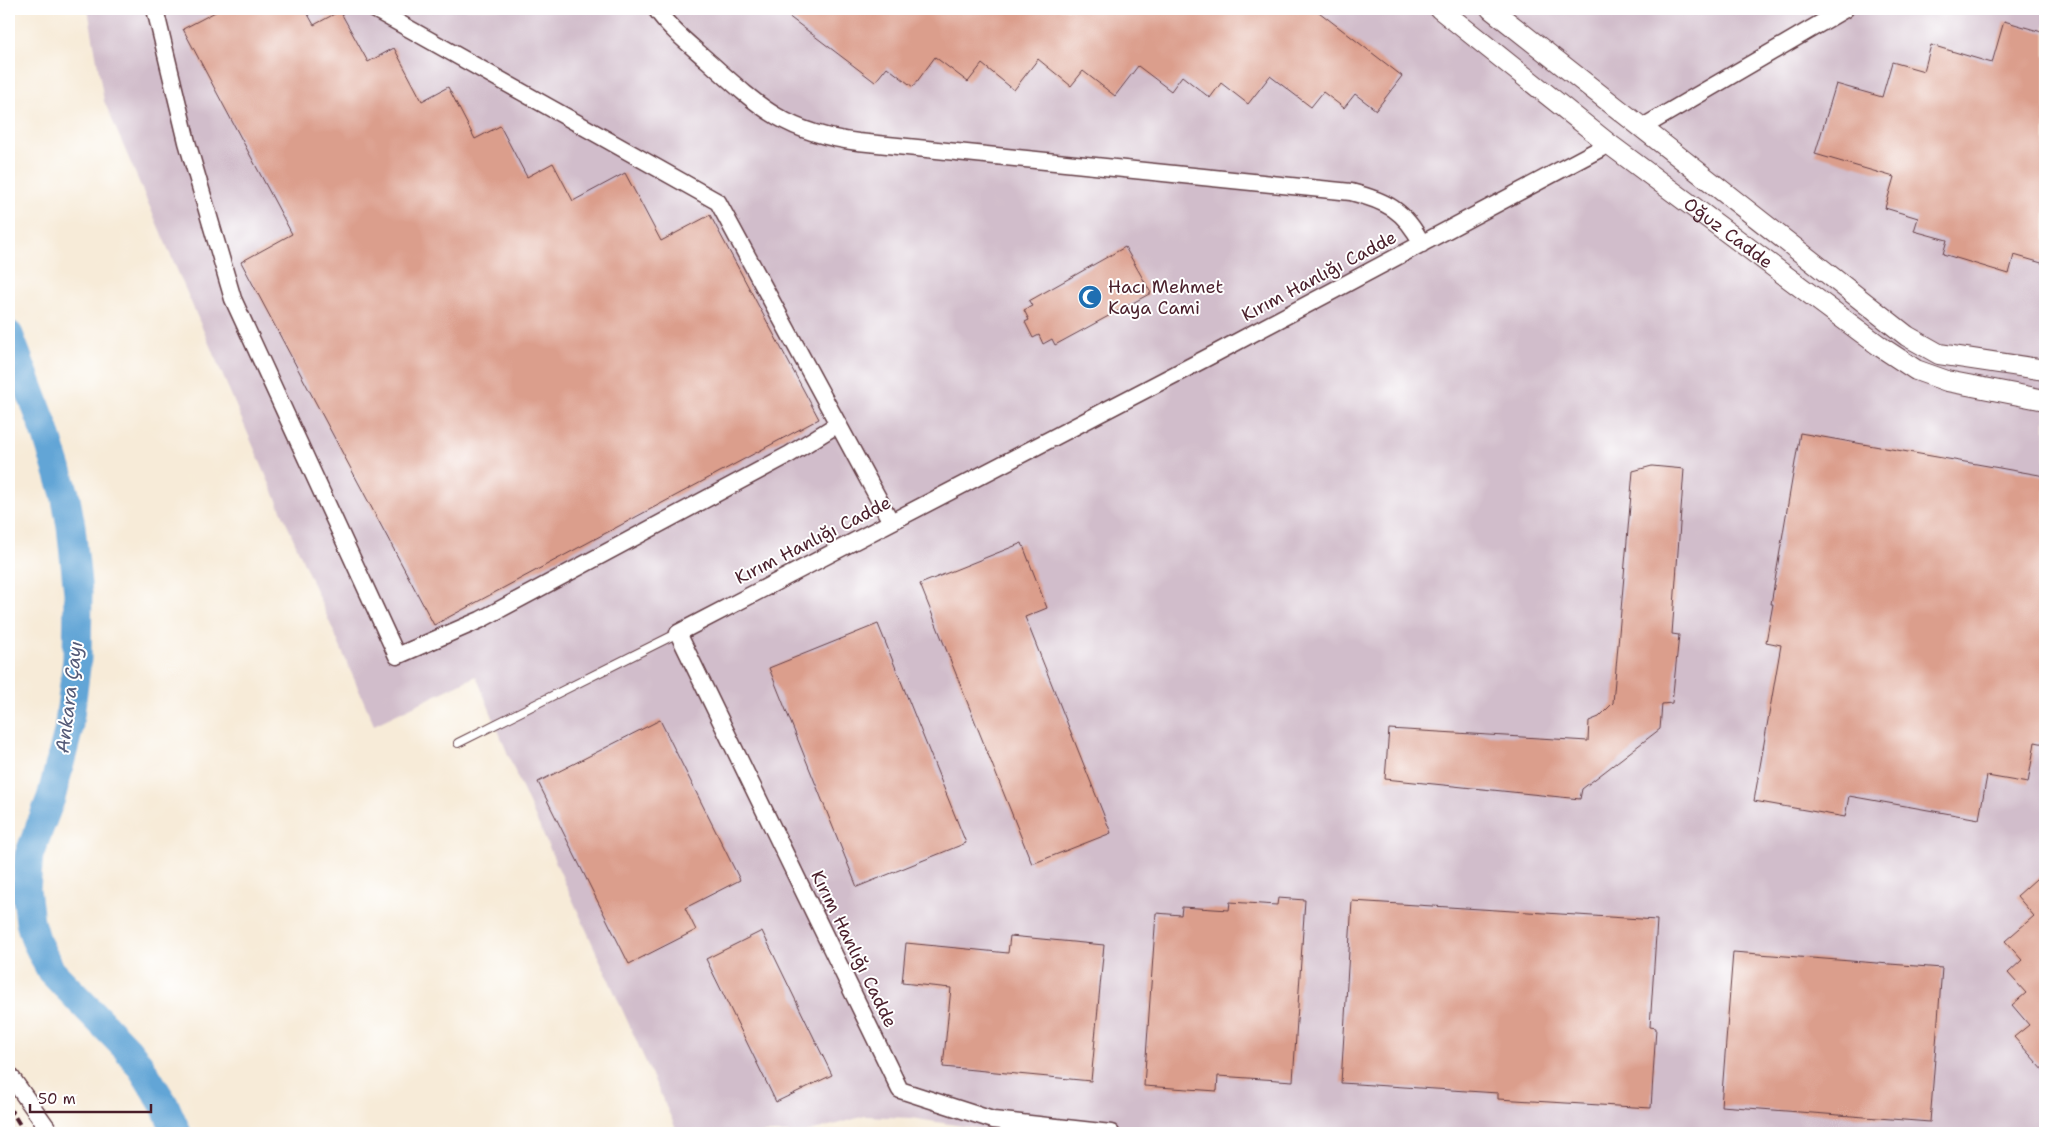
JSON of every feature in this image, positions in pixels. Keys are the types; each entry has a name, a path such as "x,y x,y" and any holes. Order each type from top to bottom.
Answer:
{"street":[{"path":"155,9 187,142 233,299 397,656 480,620 790,454 838,424"},
{"path":"374,9 718,202 891,522"},
{"path":"656,9 669,26 754,102 781,120 816,134 858,142 1351,192 1378,200 1396,209 1410,224 1422,244"},
{"name":"Oğuz Cadde","path":"1440,9 1609,144 1881,347 1916,370 1946,381 2045,400"},
{"name":"Oğuz Cadde","path":"1491,9 1907,336 1939,354 2045,370"},
{"path":"1609,144 1642,127 1845,9"},
{"name":"Kırım Hanlığı Cadde","path":"1111,1133 993,1120 900,1090 678,633 1422,244 1609,144"},
{"path":"9,1074 52,1133"}],"lane":[{"path":"458,743 678,633"}],"shaded area":[{"path":"88,9 2045,9 2045,1133 1006,1133 911,1118 865,1116 804,1133 678,1133 518,779 476,676 374,725 104,101"}],"building":[{"path":"221,9 305,9 314,25 340,11 368,62 394,48 422,101 448,87 475,139 500,126 527,177 553,163 573,201 625,173 661,241 710,215 819,419 434,625 241,262 292,234 183,29"},
{"path":"779,9 1315,9 1402,76 1376,110 1355,94 1344,108 1323,92 1311,107 1270,76 1248,104 1221,83 1210,98 1182,76 1171,91 1138,66 1115,96 1083,71 1071,86 1038,59 1014,90 982,64 968,82 935,57 913,87 887,67 875,82"},
{"path":"2004,21 2045,33 2045,264 2014,255 2009,274 1943,254 1947,240 1914,231 1918,218 1885,208 1894,177 1815,154 1836,84 1882,97 1892,62 1924,71 1931,45 1992,63"},
{"name":"Hacı Mehmet Kaya Cami","path":"1125,247 1151,293 1055,345 1052,339 1043,344 1039,335 1033,338 1025,322 1029,320 1024,310 1032,306 1029,301"},
{"path":"1800,433 2045,476 2045,744 2035,742 2028,783 1987,776 1979,819 1849,796 1845,817 1754,801 1781,645 1766,642"},
{"path":"1652,466 1684,469 1672,634 1679,635 1672,703 1662,704 1660,729 1582,789 1580,799 1385,779 1389,729 1588,741 1589,721 1599,717 1613,703 1633,471"},
{"path":"1022,543 1047,608 1025,617 1111,833 1032,864 920,584"},
{"path":"878,624 966,843 857,887 769,668"},
{"path":"660,720 740,880 685,908 696,930 629,964 538,782"},
{"path":"2045,871 2045,1072 2014,1037 2029,1025 2012,1005 2026,993 2008,973 2022,960 2005,941 2034,916 2017,896"},
{"path":"1278,898 1305,900 1293,1081 1218,1076 1217,1091 1144,1086 1156,913 1181,915 1182,907 1229,910 1230,902 1277,905"},
{"path":"1352,901 1657,920 1650,1027 1656,1028 1651,1108 1498,1099 1498,1093 1341,1083"},
{"path":"762,931 832,1075 776,1102 706,959"},
{"path":"1010,936 1104,945 1091,1081 943,1067 951,988 902,983 906,943 1008,953"},
{"path":"1733,952 1942,968 1930,1122 1721,1106"}],"waterway":[{"name":"Ankara Çayı","path":"9,335 45,430 65,494 71,526 78,593 77,659 68,732 51,798 29,855 26,889 30,922 35,939 51,971 127,1049 141,1067 165,1106 177,1133"}],"railway":[{"path":"9,1107 25,1133"}],"place":[{"name":"Hacı Mehmet Kaya Cami","path":"1090,297"}]}
